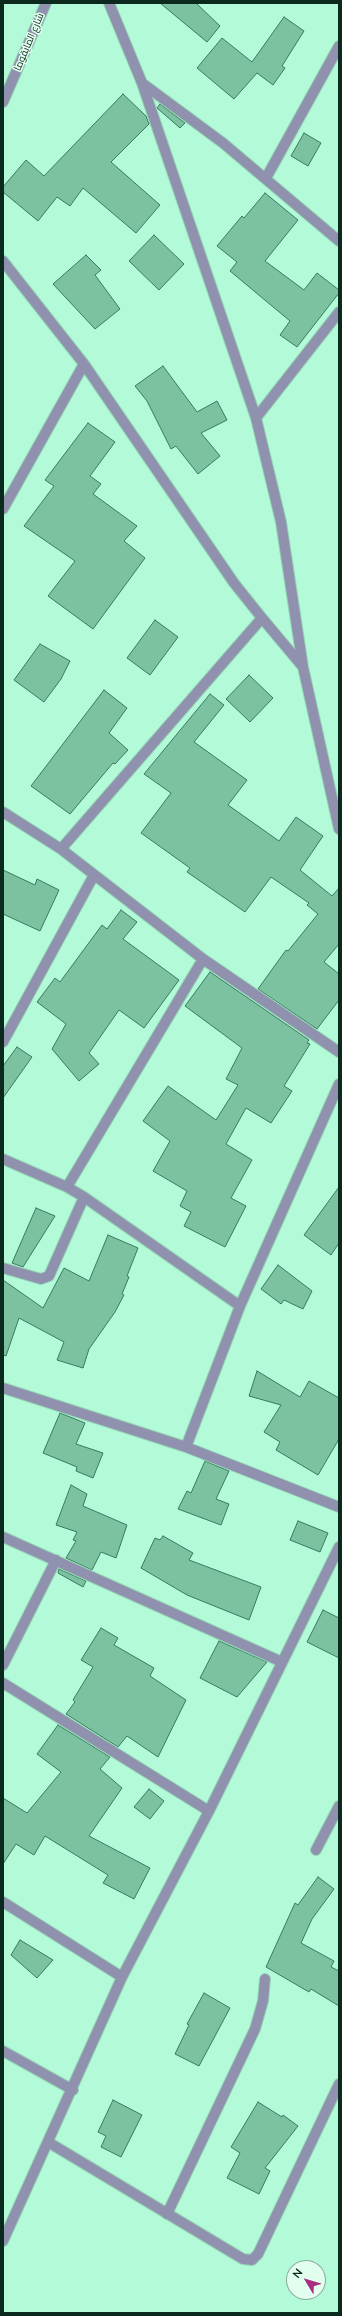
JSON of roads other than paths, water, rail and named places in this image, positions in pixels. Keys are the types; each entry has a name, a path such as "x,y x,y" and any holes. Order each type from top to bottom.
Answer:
{"street":[{"name":"شارع المايقوما","path":"3,102 46,3"},
{"path":"109,3 142,83 256,418 281,522 303,667 339,827"},
{"path":"266,178 339,46"},
{"path":"142,83 223,142 339,240"},
{"path":"3,261 84,364 234,583 303,667"},
{"path":"256,418 339,312"},
{"path":"3,509 84,364"},
{"path":"60,849 262,618"},
{"path":"3,812 60,849 203,959 339,1052"},
{"path":"3,1042 94,875"},
{"path":"67,1187 203,959"},
{"path":"186,1446 240,1306 339,1084"},
{"path":"3,1159 67,1187 84,1197 240,1306"},
{"path":"3,1268 41,1279 49,1276 84,1197"},
{"path":"3,1388 186,1446 339,1507"},
{"path":"3,1537 282,1662"},
{"path":"3,2241 73,2090 122,1977 209,1811 339,1547"},
{"path":"3,1665 56,1560"},
{"path":"3,1683 209,1811"},
{"path":"316,1850 339,1806"},
{"path":"3,1902 122,1977"},
{"path":"167,2214 255,2029 263,2001 265,1979"},
{"path":"3,2050 73,2090"},
{"path":"48,2142 242,2259 252,2260 258,2254 339,2084"}]}
